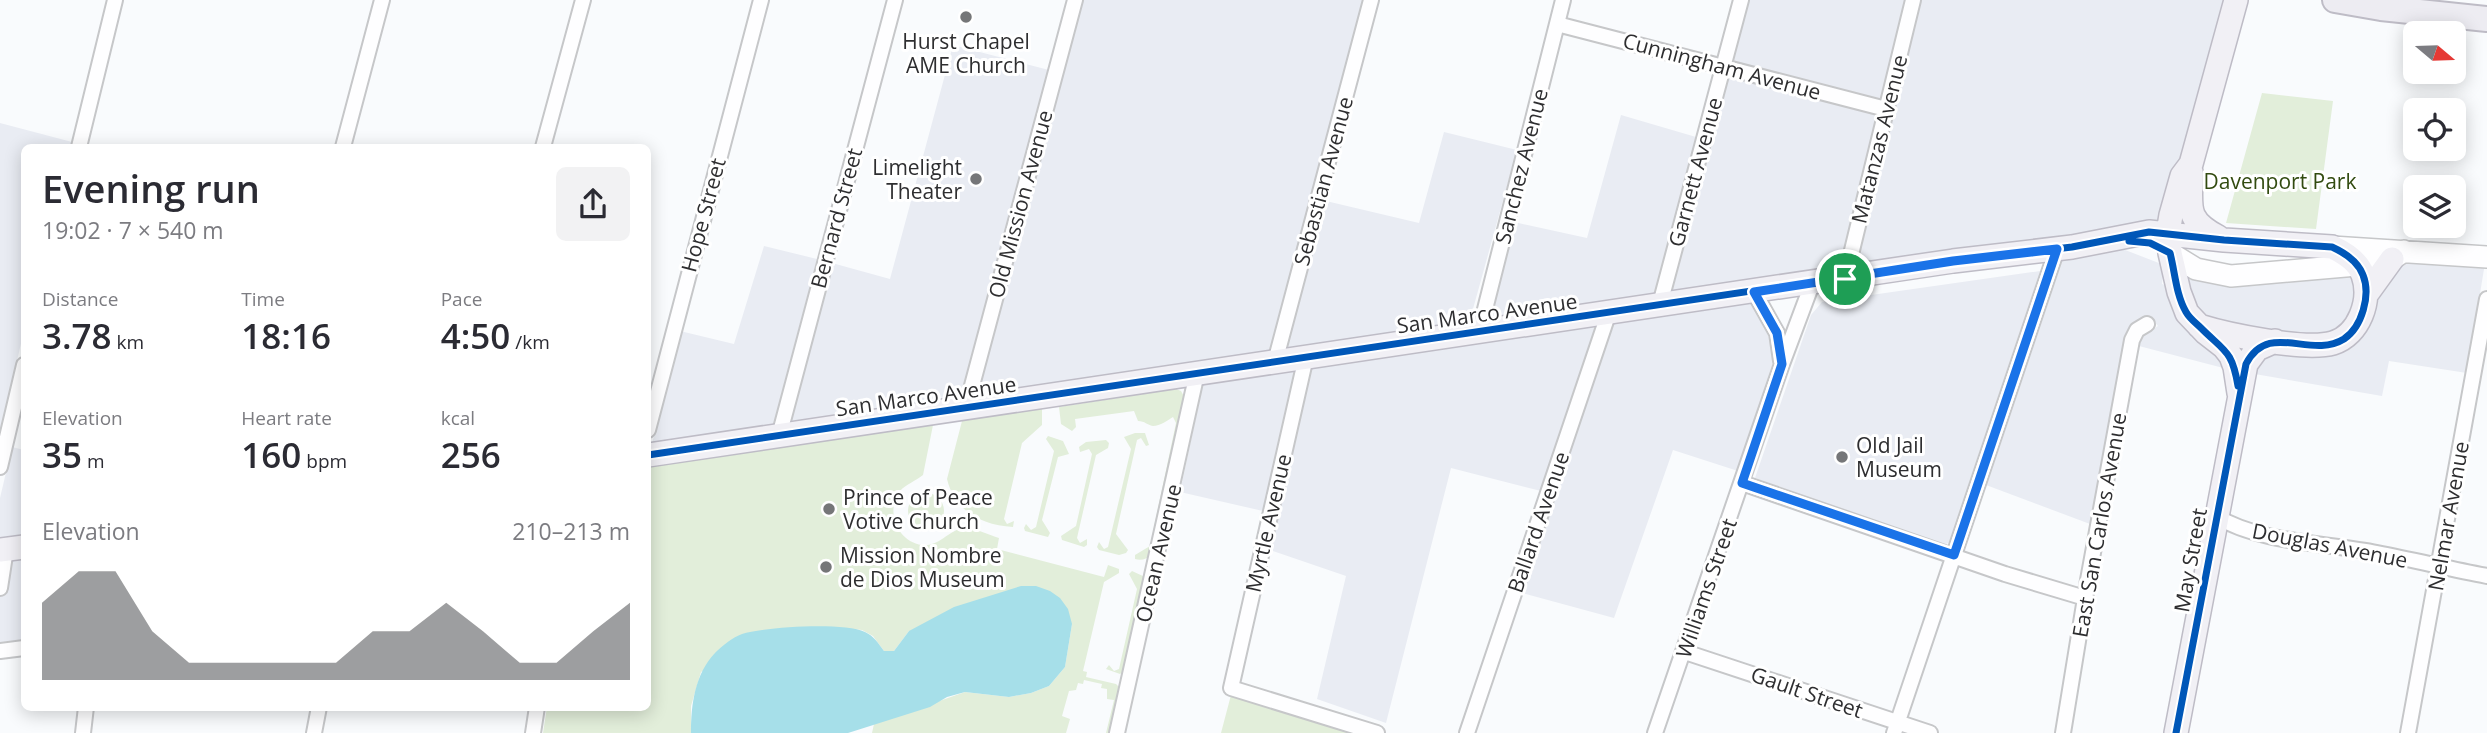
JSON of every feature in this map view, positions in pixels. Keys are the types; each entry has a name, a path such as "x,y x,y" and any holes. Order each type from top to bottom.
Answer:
{"highway":[{"path":"2335,0 2381,8 2487,19"}],"main road":[{"path":"2224,240 2200,227 2194,220 2191,211 2191,164 2236,0"},
{"path":"2174,255 2182,176 2191,164"},
{"name":"San Marco Avenue","path":"651,455 1953,261 2057,249 2149,232 2174,255"},
{"path":"2174,255 2224,240 2332,247 2398,255 2487,257"},
{"path":"2199,326 2275,341 2319,346 2344,338 2362,315 2366,295 2363,275 2357,265 2346,254 2332,247"},
{"path":"2174,255 2196,269 2231,276 2357,265 2398,255"},
{"name":"May Street","path":"2174,255 2181,301 2187,313 2231,356 2239,393"},
{"path":"2366,295 2398,255"},
{"name":"May Street","path":"2176,733 2225,521 2239,393 2251,355 2262,345 2275,341"}],"street":[{"path":"80,144 115,0"},
{"path":"344,144 382,0"},
{"path":"544,144 583,0"},
{"name":"Hope Street","path":"651,419 761,0"},
{"name":"Bernard Street","path":"779,436 895,0"},
{"name":"Old Mission Avenue","path":"966,408 1074,0"},
{"name":"Sebastian Avenue","path":"1275,362 1371,0"},
{"name":"Sanchez Avenue","path":"1479,333 1563,0"},
{"name":"Garnett Avenue","path":"1660,304 1741,0"},
{"name":"Matanzas Avenue","path":"1845,279 1913,0"},
{"name":"Cunningham Avenue","path":"1557,24 1886,109"},
{"path":"1896,728 2057,249"},
{"name":"Williams Street","path":"1656,733 1812,284"},
{"path":"1754,292 1777,333 1782,364"},
{"name":"Nelmar Avenue","path":"2408,733 2487,299"},
{"name":"Ballard Avenue","path":"1467,733 1609,312"},
{"name":"East San Carlos Avenue","path":"2063,733 2132,340 2137,330 2147,324"},
{"name":"Myrtle Avenue","path":"1306,358 1231,688 1377,733"},
{"name":"Ocean Avenue","path":"1116,733 1197,373"},
{"path":"0,467 21,386"},
{"path":"1742,483 2005,575 2085,598"},
{"name":"Douglas Avenue","path":"2225,521 2302,542 2375,552 2487,576"},
{"path":"0,589 10,549"},
{"path":"0,651 21,648"},
{"name":"Gault Street","path":"1685,652 1896,728 1930,733"},
{"path":"83,733 86,711"},
{"path":"314,733 318,711"},
{"path":"533,733 536,711"}],"shaded area":[{"path":"1082,0 1363,0 1269,356 975,401"},
{"path":"1749,0 1906,0 1881,100 1732,64"},
{"path":"1921,0 2226,0 2162,226 1855,270"},
{"path":"953,45 1049,70 959,403 789,427 832,263 890,279"},
{"path":"1728,76 1877,113 1839,273 1671,296"},
{"path":"1621,115 1696,137 1660,280 1654,294 1485,324 1514,222 1587,238"},
{"path":"0,123 72,142 21,144 21,344 0,432"},
{"path":"1444,132 1517,150 1468,327 1285,354 1326,201 1419,223"},
{"path":"764,246 817,259 772,430 651,448 680,331 734,344"},
{"path":"2120,248 2164,265 2162,284 2165,285 2173,313 2180,323 2202,340 2231,370 2139,346 2143,335 2158,326 2149,315 2131,327 2125,339 2090,524 1986,485 2063,255"},
{"path":"2406,258 2485,263 2467,373 2389,361 2382,396 2249,373 2256,363 2274,352 2321,352 2372,301"},
{"path":"2040,271 2037,288 1952,541 1946,544 1936,543 1755,478 1811,315 1822,302"},
{"path":"2185,273 2354,273 2359,293 2347,325 2317,339 2198,321"},
{"path":"1750,299 1770,335 1774,363 1738,471 1673,450 1614,618 1522,593 1615,318"},
{"path":"1598,321 1541,491 1451,468 1386,723 1317,699 1346,576 1270,550 1312,363"},
{"path":"1296,366 1263,511 1180,492 1204,379"},
{"path":"12,447 21,449 21,540 0,542 0,498"},
{"path":"21,558 21,646 0,649 0,562"}],"green space":[{"name":"Davenport Park","path":"2262,93 2333,101 2316,229 2226,223"},
{"path":"1176,389 1181,391 1186,400 1151,555 1137,560 1135,555 1150,546 1176,423 1173,417 1153,426 1138,421 1134,411 1075,419 1076,427 1072,431 1061,424 1059,407"},
{"path":"1042,408 1042,425 1022,443 1004,519 1007,524 1014,521 1013,527 991,523 971,515 956,500 947,479 962,421"},
{"path":"933,425 923,475 900,491 894,507 896,524 906,538 913,543 929,545 955,531 967,528 999,538 997,549 1104,577 1108,565 1119,569 1119,573 1104,582 1083,671 1087,672 1086,677 1116,684 1120,688 1111,733 1106,733 1114,700 1107,699 1107,689 1101,688 1102,684 1084,680 1083,684 1078,683 1076,690 1069,691 1062,716 1070,719 1066,733 872,733 874,724 965,692 1009,697 1049,686 1065,667 1072,624 909,631 894,651 884,651 873,636 862,630 832,627 778,629 701,672 691,706 691,733 543,733 546,711 651,711 651,467"},
{"path":"1145,433 1149,445 1146,446 1141,438 1137,440 1116,534 1128,550 1119,555 1099,550 1097,547 1099,542 1104,549 1108,547 1131,449 1124,437"},
{"path":"1048,436 1063,441 1069,454 1058,457 1042,520 1050,533 1048,537 1025,531 1024,528 1026,524 1031,530 1036,527 1054,451 1046,439"},
{"path":"1106,440 1109,443 1108,448 1096,455 1077,538 1080,543 1087,539 1087,545 1084,547 1062,540 1061,536 1076,526 1092,454 1089,449 1080,452 1079,447 1086,442"},
{"path":"926,493 939,498 944,511 939,524 926,529 913,524 908,511 913,498"},
{"path":"1132,571 1145,577 1124,671 1120,674 1106,669 1109,665 1114,671 1119,669 1137,589 1129,574"},
{"path":"1231,695 1354,733 1221,733"}],"water":[{"path":"1021,586 1036,586 1050,591 1060,598 1068,609 1072,624 1065,667 1049,686 1009,697 965,692 947,697 930,707 848,733 691,733 693,700 703,670 715,653 739,635 785,628 840,627 865,632 884,651 894,651 909,631 954,607"}],"cycle path":[{"path":"651,455 1953,261 2072,247 2149,232 2332,247 2350,258 2361,270 2366,292 2363,310 2356,327 2344,339 2318,346 2278,342 2266,344 2255,351 2246,364 2176,733"},
{"path":"2129,241 2150,243 2170,253 2178,291 2186,312 2226,352 2233,365 2238,386"}],"place":[{"name":"Hurst Chapel AME Church","path":"966,17"},
{"name":"Limelight Theater","path":"976,179"},
{"name":"Old Jail Museum","path":"1842,457"},
{"name":"Prince of Peace Votive Church","path":"829,509"},
{"name":"Mission Nombre de Dios Museum","path":"826,567"}],"route":[{"path":"2057,249 1954,555 1742,483 1782,364 1777,333 1754,292 1845,279 1953,261 2057,249"}]}
